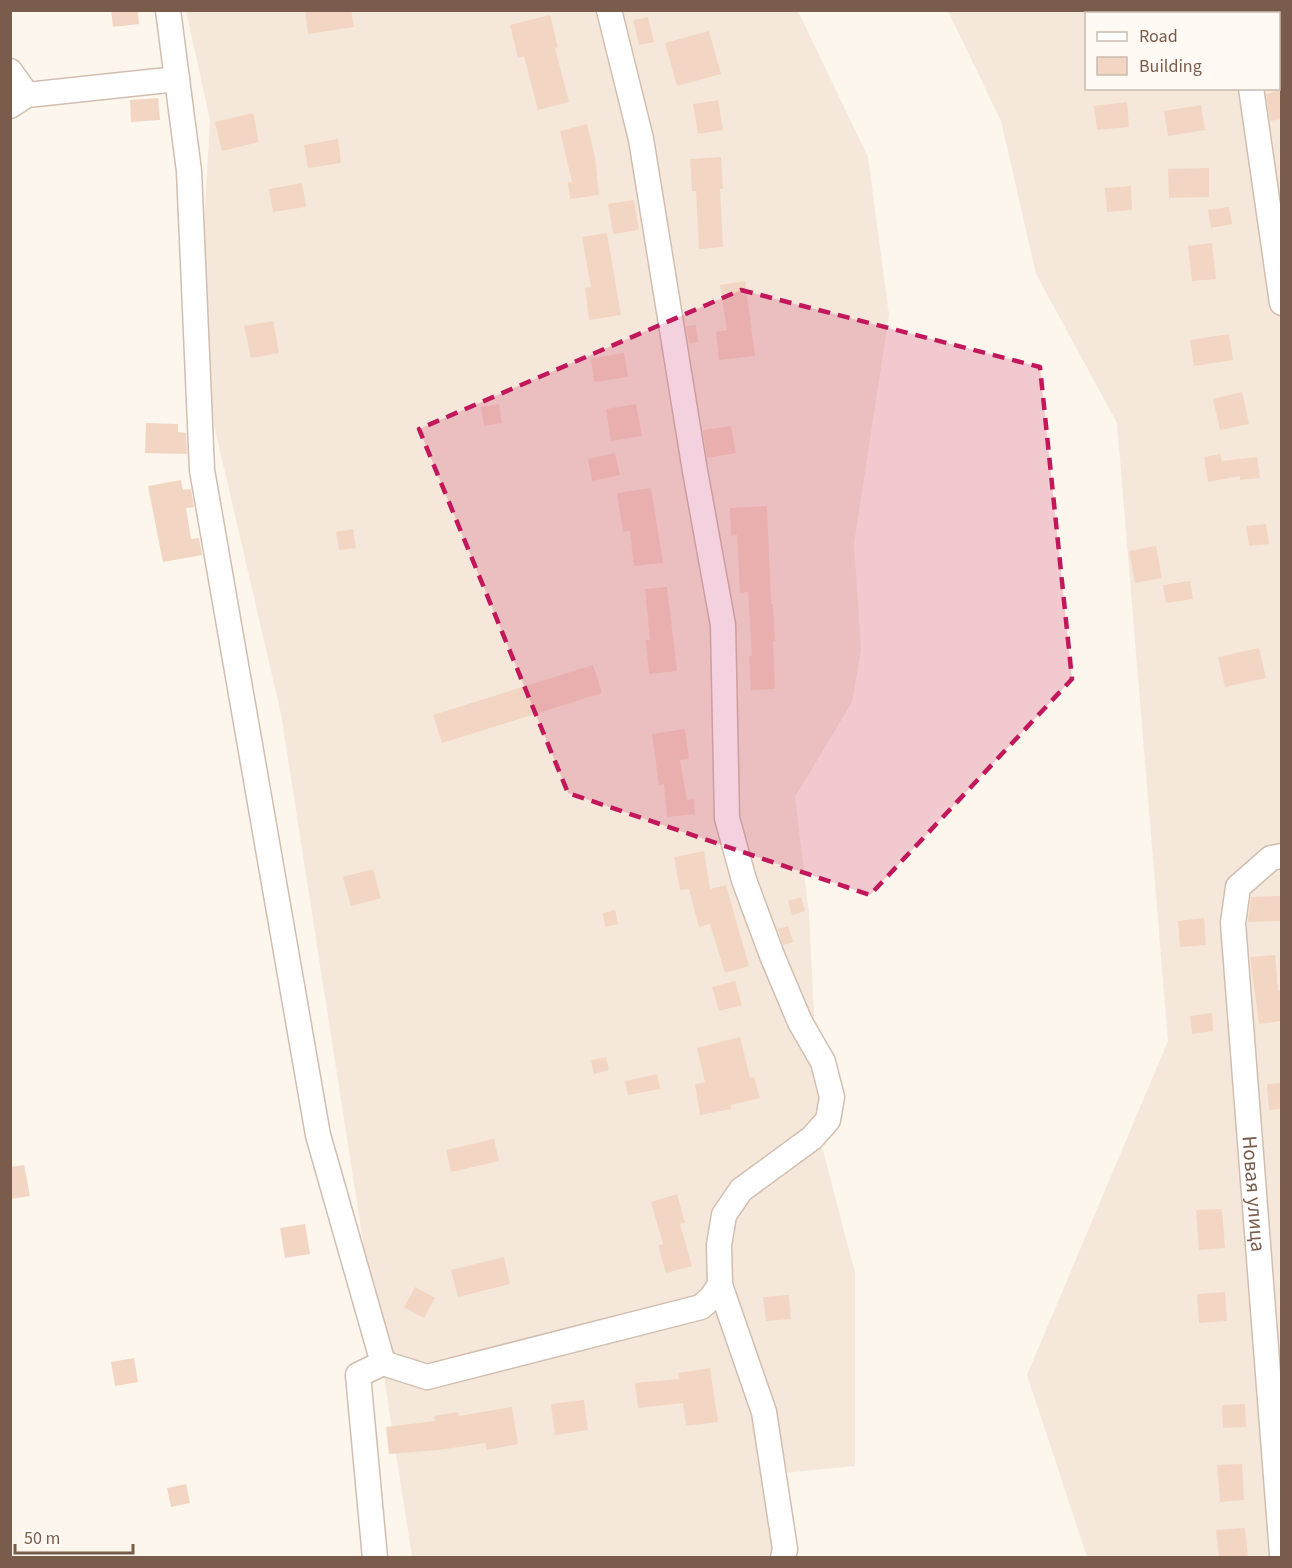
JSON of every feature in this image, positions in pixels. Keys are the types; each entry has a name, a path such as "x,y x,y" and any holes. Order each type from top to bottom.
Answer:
{"street":[{"path":"168,10 189,171 202,471 318,1135 383,1363"},
{"path":"609,10 641,139 695,471 723,625 727,818 744,880 769,947 800,1022 823,1062 832,1097 828,1120 812,1138 741,1190 724,1215 719,1245 720,1285 764,1412 785,1549 783,1557"},
{"path":"10,70 19,100 177,79"},
{"path":"1251,90 1281,303"},
{"name":"Новая улица","path":"1281,855 1270,858 1238,887 1233,923 1281,1554"},
{"path":"375,1557 358,1375 383,1363 427,1377 701,1307 720,1285"}],"highlighted area":[{"path":"741,290 1040,367 1072,679 870,895 568,793 419,429"}],"shaded area":[{"path":"186,11 798,11 868,157 889,315 854,544 861,650 852,702 795,797 809,913 820,1139 855,1273 855,1466 764,1475 778,1557 412,1557 281,714 202,373 198,331 210,120"},
{"path":"948,11 1281,11 1281,1557 1087,1557 1027,1375 1168,1041 1117,423 1036,274 1001,121"}],"building":[{"path":"111,10 138,10 139,24 113,27"},
{"path":"305,10 351,10 354,27 308,34"},
{"path":"550,15 558,47 555,48 569,102 538,110 524,56 518,58 510,25"},
{"path":"648,17 654,42 639,45 633,20"},
{"path":"709,31 721,74 677,86 665,43"},
{"path":"1281,90 1281,119 1270,121 1266,94"},
{"path":"158,98 160,120 131,122 130,100"},
{"path":"718,100 723,130 698,134 693,104"},
{"path":"1127,102 1129,127 1097,130 1094,106"},
{"path":"1201,105 1205,130 1168,136 1164,111"},
{"path":"253,113 259,142 222,151 215,122"},
{"path":"587,124 595,157 599,195 570,199 568,182 572,182 560,131"},
{"path":"338,139 341,163 308,168 304,145"},
{"path":"721,157 723,247 699,249 696,191 692,191 690,159"},
{"path":"1209,168 1209,197 1169,198 1168,169"},
{"path":"302,183 306,207 273,212 269,189"},
{"path":"1131,186 1132,210 1107,212 1105,188"},
{"path":"634,200 639,230 613,234 608,204"},
{"path":"1229,207 1232,224 1211,228 1208,210"},
{"path":"607,233 621,315 589,320 585,288 591,287 582,237"},
{"path":"1212,243 1216,279 1192,281 1188,246"},
{"path":"745,281 755,356 719,360 716,332 727,330 720,285"},
{"path":"273,321 279,353 251,358 244,326"},
{"path":"696,325 698,342 689,343 686,326"},
{"path":"1229,334 1233,360 1194,366 1190,340"},
{"path":"624,353 628,377 594,382 591,358"},
{"path":"1242,392 1249,424 1220,430 1213,399"},
{"path":"499,404 502,423 484,426 481,407"},
{"path":"636,404 642,436 611,441 606,409"},
{"path":"146,423 178,424 178,432 186,433 187,454 145,453"},
{"path":"731,426 736,453 707,458 703,430"},
{"path":"615,453 620,475 592,481 588,459"},
{"path":"1220,454 1222,461 1257,457 1260,478 1240,480 1240,476 1208,482 1204,457"},
{"path":"181,480 183,490 191,489 194,507 186,508 191,539 199,538 202,555 163,562 148,486"},
{"path":"651,488 663,563 634,566 630,531 623,532 617,493"},
{"path":"767,506 771,604 773,604 775,641 773,641 775,689 751,690 749,656 752,656 748,592 740,593 737,535 731,536 730,508"},
{"path":"1266,524 1269,544 1249,546 1246,526"},
{"path":"353,529 356,548 339,550 336,532"},
{"path":"1156,546 1162,578 1135,583 1129,551"},
{"path":"1190,581 1193,599 1166,603 1163,585"},
{"path":"667,587 677,671 649,674 646,640 650,640 645,589"},
{"path":"1259,648 1266,678 1225,687 1218,657"},
{"path":"593,665 602,693 442,743 433,715"},
{"path":"685,729 689,759 680,760 687,800 694,799 695,814 667,817 664,784 659,785 652,734"},
{"path":"704,851 710,889 726,885 749,966 725,973 710,924 699,927 689,889 680,890 674,857"},
{"path":"373,869 381,898 351,906 343,877"},
{"path":"1281,896 1281,921 1248,922 1251,897"},
{"path":"801,897 805,911 792,915 788,901"},
{"path":"615,910 618,924 605,927 603,913"},
{"path":"1204,918 1206,945 1180,947 1178,921"},
{"path":"788,926 793,942 783,945 778,929"},
{"path":"1275,955 1278,991 1281,990 1281,1021 1259,1024 1250,957"},
{"path":"735,981 742,1005 719,1011 712,987"},
{"path":"1212,1013 1213,1031 1192,1034 1190,1016"},
{"path":"740,1037 750,1078 754,1077 760,1098 731,1105 731,1109 700,1115 695,1084 705,1082 697,1048"},
{"path":"606,1057 609,1070 594,1074 591,1060"},
{"path":"657,1074 660,1089 628,1095 625,1081"},
{"path":"1281,1083 1281,1109 1269,1110 1267,1084"},
{"path":"494,1139 499,1161 451,1172 446,1150"},
{"path":"24,1165 30,1196 10,1199 10,1167"},
{"path":"677,1194 685,1223 680,1224 692,1266 666,1273 658,1245 663,1244 651,1202"},
{"path":"1222,1209 1225,1248 1199,1250 1196,1210"},
{"path":"305,1224 310,1254 285,1258 280,1228"},
{"path":"504,1257 510,1284 458,1297 451,1270"},
{"path":"415,1287 435,1298 424,1318 404,1307"},
{"path":"1225,1292 1227,1321 1199,1323 1197,1294"},
{"path":"789,1295 791,1319 766,1321 763,1297"},
{"path":"134,1358 138,1382 115,1386 111,1362"},
{"path":"710,1368 718,1422 686,1426 683,1403 638,1408 635,1383 679,1379 678,1373"},
{"path":"584,1400 588,1430 555,1435 551,1404"},
{"path":"1245,1404 1246,1427 1223,1428 1222,1405"},
{"path":"512,1407 518,1444 487,1450 485,1443 389,1454 386,1427 435,1421 434,1416 458,1412 459,1416"},
{"path":"1242,1464 1244,1500 1220,1502 1217,1465"},
{"path":"186,1484 190,1503 171,1507 167,1488"},
{"path":"1245,1528 1248,1557 1219,1557 1216,1530"}]}
